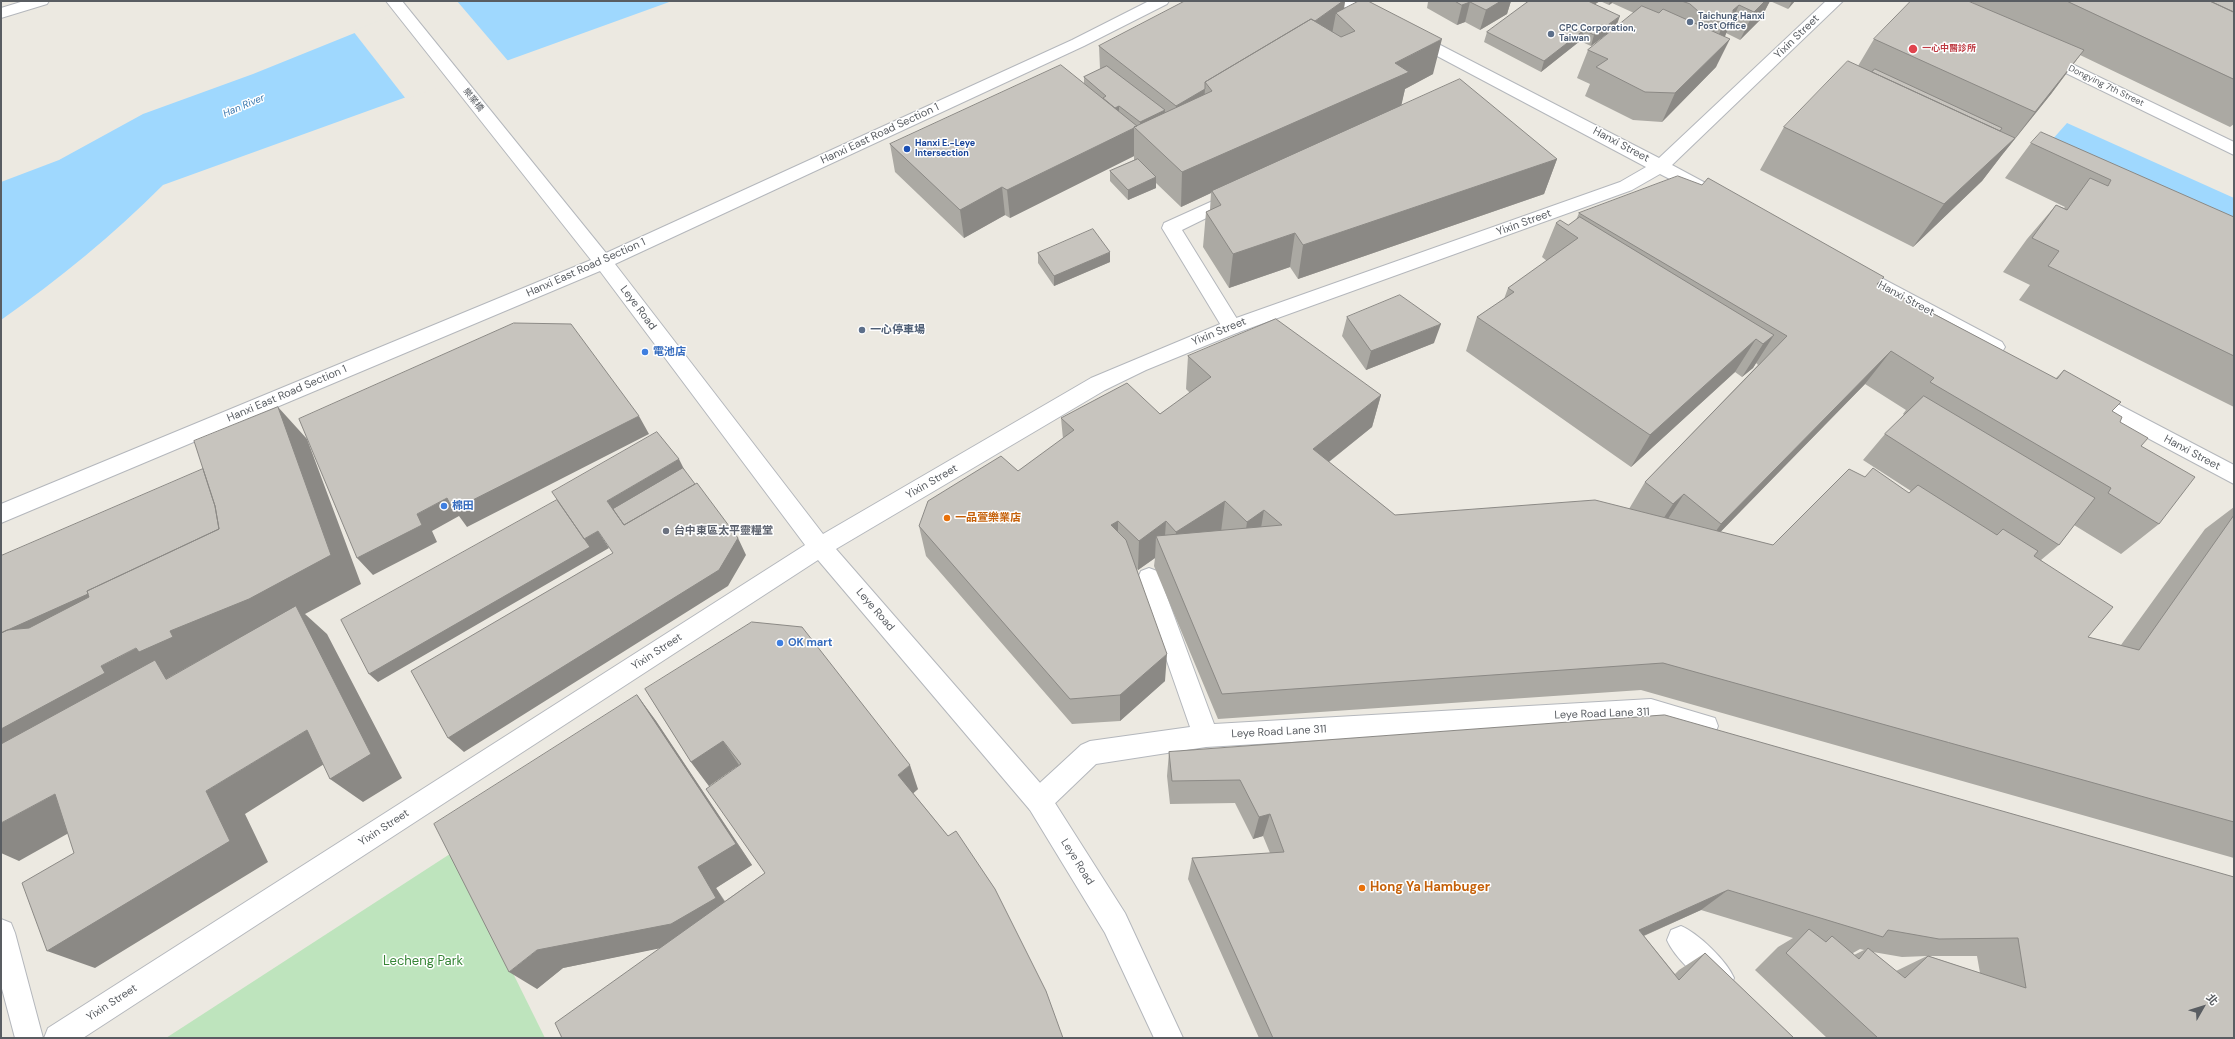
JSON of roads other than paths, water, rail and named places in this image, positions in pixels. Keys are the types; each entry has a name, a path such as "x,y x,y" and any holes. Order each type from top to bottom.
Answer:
{"street":[{"path":"1,13 41,1"},
{"name":"樂業橋","path":"394,1 553,198"},
{"name":"Hanxi East Road Section 1","path":"1,514 603,262 1078,43 1161,1"},
{"name":"Hanxi Street","path":"1344,1 1724,200"},
{"name":"Yixin Street","path":"58,1038 820,547 1098,384 1139,365 1232,327 1626,186 1661,166 1835,1"},
{"name":"Dongying 7th Street","path":"2027,47 2234,149"},
{"path":"1232,327 1171,228 1249,191"},
{"name":"Leye Road","path":"553,198 820,547 1039,800 1114,923 1169,1038"},
{"name":"Hanxi Street","path":"1836,261 2010,355"},
{"name":"Hanxi Street","path":"2073,389 2234,475"},
{"path":"1149,578 1206,736"},
{"name":"Leye Road Lane 311","path":"1039,800 1090,753 1206,736 1651,710 1728,732"},
{"path":"1,933 29,1038"},
{"path":"1681,940 1737,994"}],"water":[{"name":"Han River","path":"434,1 672,1 163,185 85,256 44,289 1,320 1,182 59,160 143,114 253,74"},
{"path":"2067,123 2234,198 2234,263 2027,168"}],"place":[{"name":"Taichung Hanxi Post Office","path":"1690,22"},
{"name":"CPC Corporation, Taiwan","path":"1551,34"},
{"name":"一心中醫診所","path":"1913,49"},
{"name":"Hanxi E.-Leye Intersection","path":"907,149"},
{"name":"一心停車場","path":"862,330"},
{"name":"電池店","path":"645,352"},
{"name":"棉田","path":"444,506"},
{"name":"一品萱樂業店","path":"947,518"},
{"name":"台中東區太平靈糧堂","path":"666,531"},
{"name":"OK mart","path":"780,643"},
{"name":"Hong Ya Hambuger","path":"1362,888"}],"park label":[{"name":"Lecheng Park","path":"423,962"}]}
